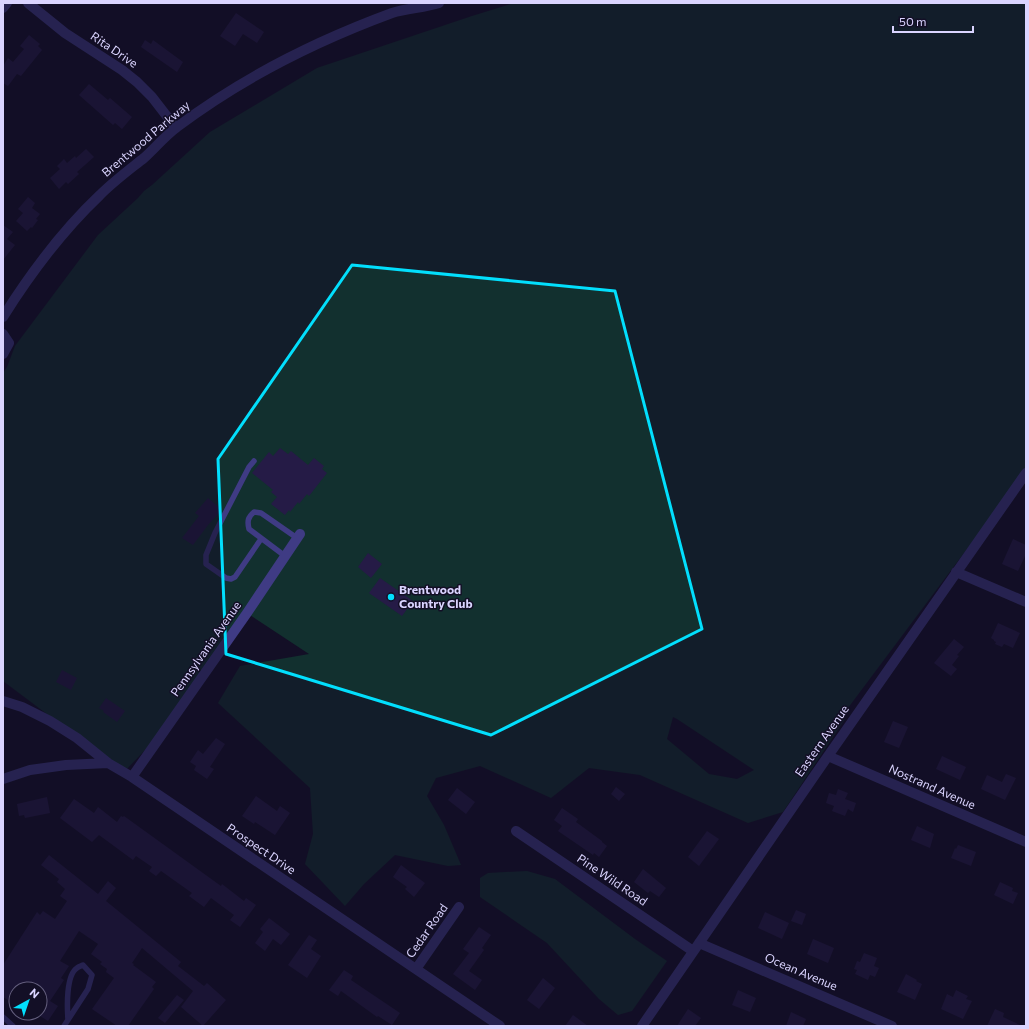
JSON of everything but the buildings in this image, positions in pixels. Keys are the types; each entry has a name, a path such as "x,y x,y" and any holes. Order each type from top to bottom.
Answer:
{"street":[{"path":"3,8 7,3"},
{"name":"Rita Drive","path":"28,3 65,33 122,70 137,82 152,97 176,128"},
{"path":"389,3 394,12"},
{"name":"Brentwood Parkway","path":"3,317 22,286 76,220 100,194 145,157 176,128 209,104 250,78 313,47 394,12 440,3"},
{"path":"3,334 8,343 3,354"},
{"name":"Eastern Avenue","path":"642,1026 828,756 1026,473"},
{"name":"Pennsylvania Avenue","path":"132,777 299,536"},
{"path":"956,572 1026,602"},
{"name":"Prospect Drive","path":"3,701 22,706 77,738 108,763 132,777 500,1026"},
{"name":"Nostrand Avenue","path":"828,756 1026,842"},
{"path":"3,779 30,770 66,765 108,763"},
{"name":"Pine Wild Road","path":"516,831 696,947"},
{"name":"Cedar Road","path":"416,969 459,907"},
{"name":"Ocean Avenue","path":"696,947 892,1026"}],"lane":[{"path":"254,461 249,467 215,533 206,555 206,564 231,580 235,577 261,539"},
{"path":"285,556 249,529 248,522 250,515 254,512 266,516 299,536"},
{"path":"64,1026 68,1020 88,989 92,975 83,965 76,968 71,976 68,991 68,1020"},
{"path":"3,1017 13,1026"}],"highlighted area":[{"path":"352,265 615,291 702,629 491,735 226,654 218,459"}],"green space":[{"name":"Brentwood Country Club","path":"514,3 1026,3 1026,470 836,724 845,719 783,812 748,823 640,775 589,768 551,798 480,766 436,778 427,796 444,825 461,865 448,866 395,855 364,884 345,906 305,864 313,834 310,788 218,703 240,666 309,654 247,613 167,727 124,772 3,681 3,373 7,367 15,346 98,235 144,191 210,132 317,68","holes":["673,717 754,770 737,779 709,774 667,739"]},
{"path":"527,871 555,879 667,961 632,1011 618,1015 599,999 547,943 480,897 480,878 488,873"}],"place":[{"name":"Brentwood Country Club","path":"391,597"}]}
